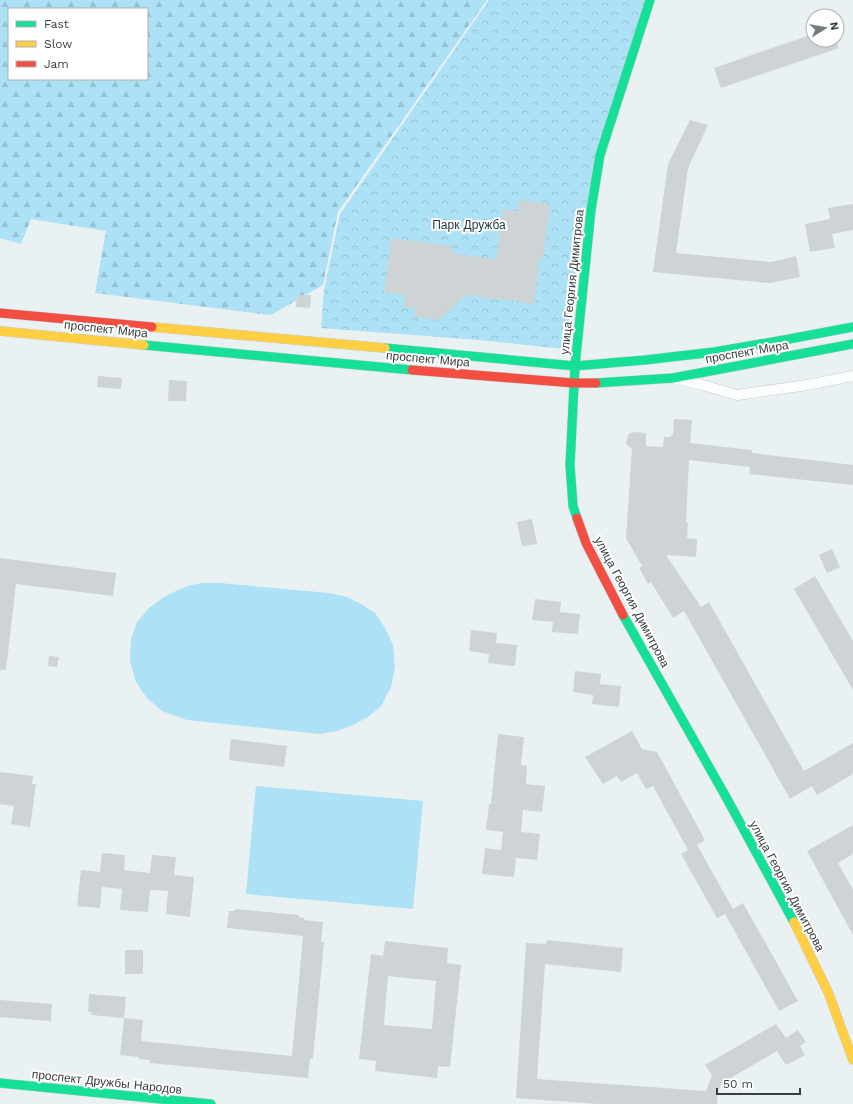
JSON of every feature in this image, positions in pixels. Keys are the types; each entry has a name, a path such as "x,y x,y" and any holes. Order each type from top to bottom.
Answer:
{"street":[{"name":"улица Георгия Димитрова","path":"650,0 600,155 591,210 575,366 570,458 573,506 586,543 615,602 726,797 796,926 828,992 853,1060"},
{"name":"проспект Мира","path":"0,313 575,366 618,364 685,357 853,327"},
{"name":"проспект Мира","path":"0,331 574,384 673,378 853,344"},
{"path":"673,378 737,395 808,385 853,376"},
{"name":"проспект Дружбы Народов","path":"0,1083 211,1104"}],"green space":[{"path":"0,0 487,0 338,212 323,285 271,315 95,293 106,231 31,219 21,244 0,238"},
{"name":"Парк Дружба","path":"489,0 646,0 595,157 564,349 479,340 321,328 324,290 340,214"},
{"path":"202,583 219,583 329,593 347,597 375,613 385,628 393,645 395,667 391,687 381,706 368,717 353,725 337,731 320,734 187,720 162,711 147,698 136,682 130,661 131,639 137,622 149,608 164,597 176,591 188,586"},
{"path":"256,786 423,801 413,909 246,894"}],"building":[{"path":"805,37 805,48 839,48 721,88 714,68"},
{"path":"690,120 708,125 688,168 676,253 771,262 796,256 800,277 770,283 653,272 668,164"},
{"path":"519,200 550,204 543,258 540,258 534,304 466,295 438,320 414,317 415,308 404,307 405,295 384,292 391,238 452,246 451,253 496,259 503,209 518,211"},
{"path":"853,204 853,230 832,234 835,248 810,252 805,224 830,219 828,208"},
{"path":"297,295 311,295 310,308 296,307"},
{"path":"98,376 122,378 121,389 97,387"},
{"path":"169,380 187,381 186,401 168,401"},
{"path":"674,419 692,420 690,443 752,450 752,453 853,465 853,485 749,474 750,467 689,460 686,522 688,523 687,538 697,539 696,557 666,555 701,607 709,602 804,771 853,743 853,774 817,795 812,786 790,799 684,611 673,618 651,582 648,584 639,568 642,566 626,538 632,448 626,443 629,434 633,432 646,433 646,446 663,447 664,437 671,437 671,435 673,435"},
{"path":"532,519 537,544 522,546 517,522"},
{"path":"832,549 840,567 827,573 819,555"},
{"path":"0,558 116,573 113,596 16,584 6,670 0,670"},
{"path":"815,576 853,641 853,690 794,589"},
{"path":"535,599 561,602 560,612 580,614 578,634 552,632 553,622 532,620"},
{"path":"471,630 497,633 496,643 517,645 515,666 488,663 489,654 469,651"},
{"path":"49,656 59,657 57,667 48,666"},
{"path":"575,671 601,674 600,684 621,686 619,707 592,704 593,695 573,692"},
{"path":"632,731 642,749 657,752 705,840 697,845 733,909 743,903 798,1001 779,1011 725,914 717,918 681,854 688,850 653,786 646,789 637,773 621,782 617,776 603,784 585,757"},
{"path":"498,734 524,737 521,765 527,766 526,784 545,786 542,812 523,810 521,832 540,834 537,860 516,858 514,877 482,874 485,848 501,850 503,832 486,830 489,804 491,804"},
{"path":"231,739 287,746 284,767 229,760"},
{"path":"0,772 33,776 32,784 36,784 30,827 11,824 14,806 0,804"},
{"path":"853,825 853,854 838,863 853,890 853,935 807,851"},
{"path":"102,853 125,855 124,870 150,873 152,855 176,857 174,875 194,877 190,917 166,914 168,891 150,890 148,912 120,910 122,889 102,887 100,908 77,906 81,870 100,872"},
{"path":"235,909 299,915 299,917 304,918 304,920 323,922 321,942 324,942 313,1059 310,1059 308,1078 149,1063 150,1060 120,1055 124,1018 143,1020 141,1041 292,1056 303,936 227,928 229,911 235,911"},
{"path":"547,940 623,948 621,972 545,964 537,1079 706,1091 712,1075 705,1065 776,1024 786,1038 798,1030 806,1042 800,1046 805,1055 786,1065 777,1051 722,1083 718,1091 717,1104 598,1104 516,1098 526,943 546,944"},
{"path":"385,941 448,948 447,963 461,965 450,1067 438,1066 437,1078 375,1071 376,1061 359,1059 371,954 383,956","holes":["388,976 436,981 432,1029 384,1025"]},
{"path":"125,950 143,950 143,974 125,974"},
{"path":"89,994 126,997 124,1018 91,1015 92,1012 88,1012"},
{"path":"0,1000 52,1004 51,1021 0,1017"}],"traffic: fast":[{"path":"577,518 573,506 570,465 575,366 591,210 600,155 650,0"},
{"path":"385,348 575,366 714,352 853,327"},
{"path":"596,383 673,378 853,344"},
{"path":"144,345 412,370"},
{"path":"623,615 726,797 794,922"},
{"path":"0,1083 211,1104"}],"traffic: slow":[{"path":"152,327 385,348"},
{"path":"0,331 144,345"},
{"path":"794,922 828,992 853,1060"}],"traffic: jam":[{"path":"0,313 152,327"},
{"path":"412,370 574,383 596,383"},
{"path":"577,518 586,543 623,615"}]}
